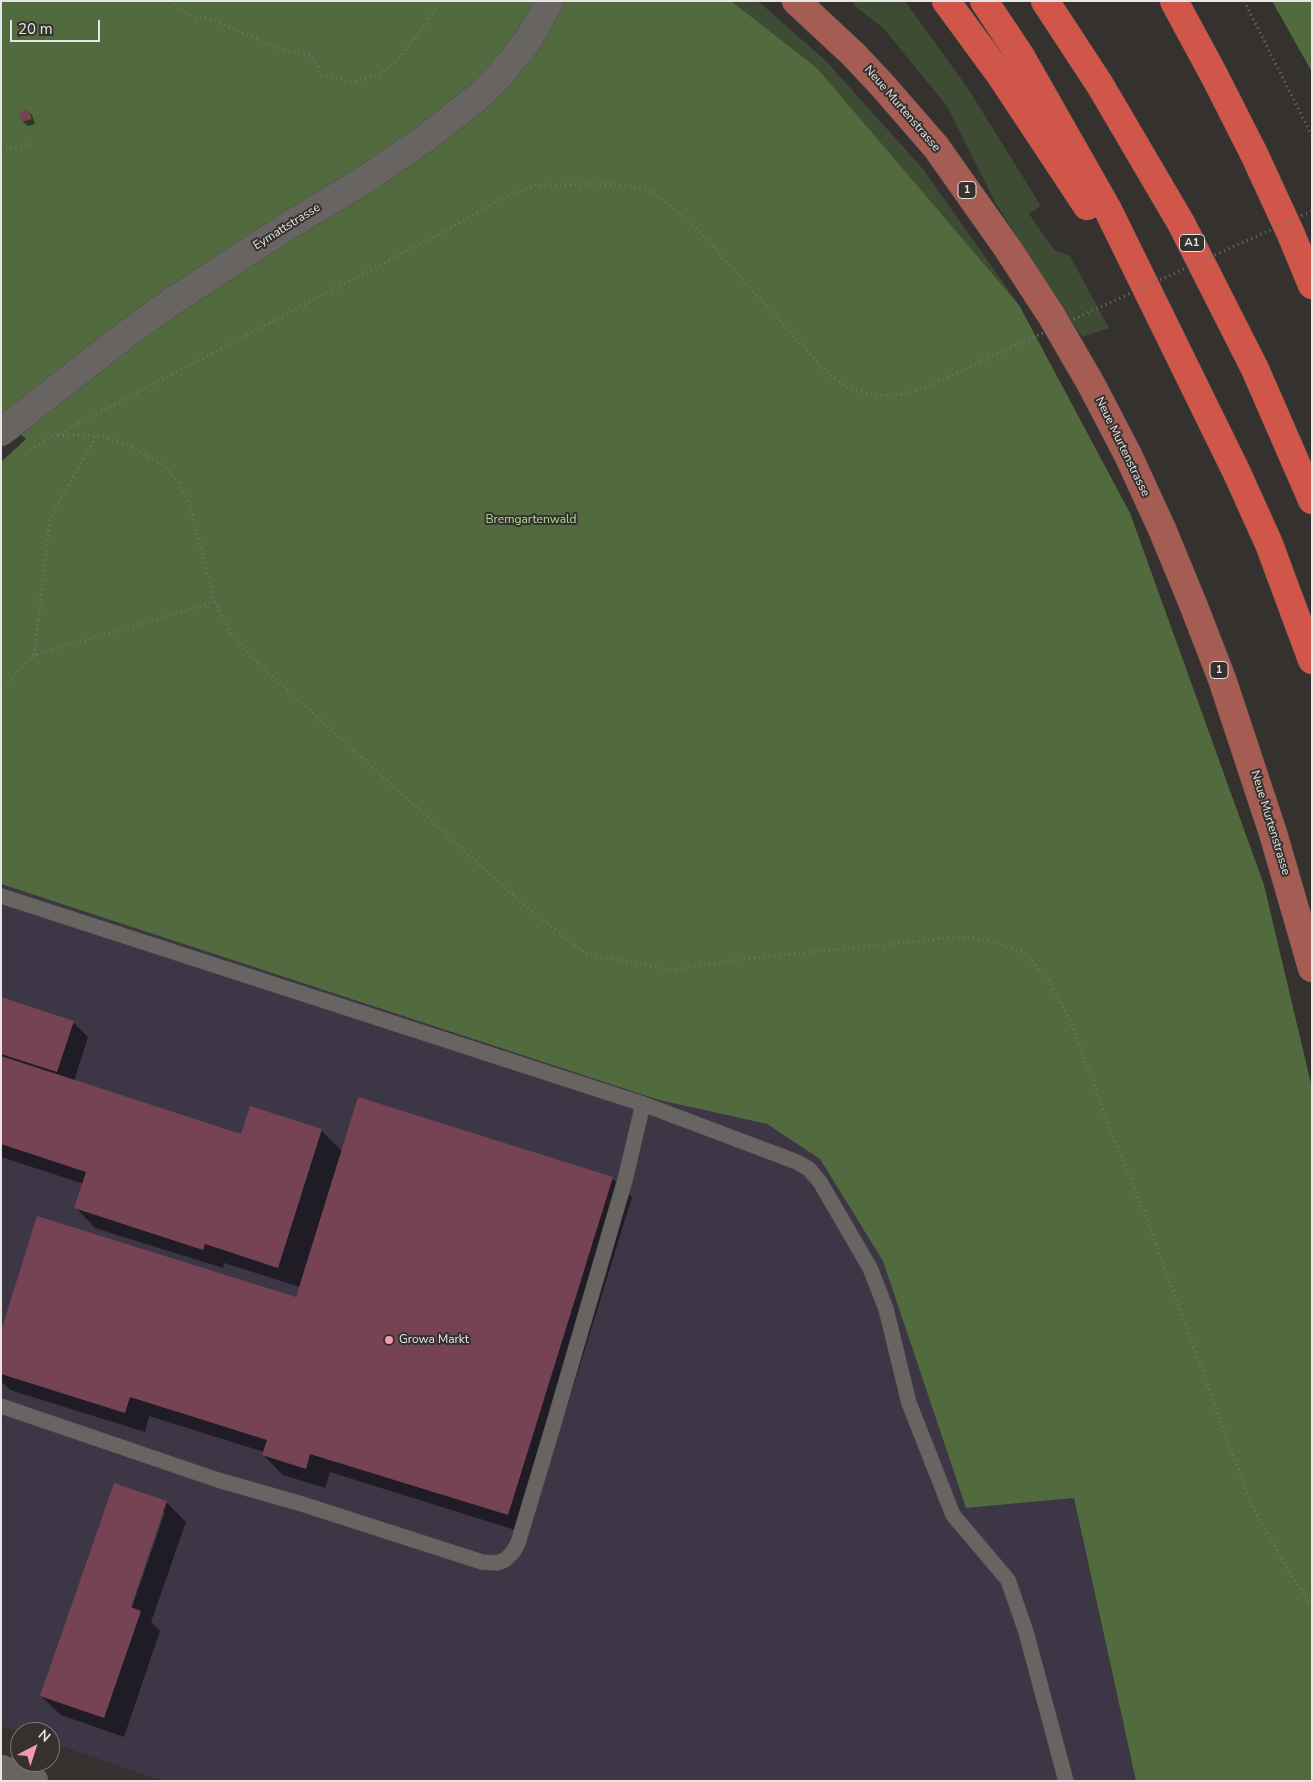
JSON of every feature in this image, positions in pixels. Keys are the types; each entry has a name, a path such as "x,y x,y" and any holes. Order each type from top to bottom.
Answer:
{"highway":[{"path":"946,1 1001,76 1063,168 1177,352"},
{"path":"984,1 1020,55 1104,202 1237,472 1265,535 1312,660"},
{"name":"A1","path":"1045,1 1100,85 1181,223 1255,370 1312,500"},
{"path":"1174,1 1254,154 1312,285"}],"main road":[{"name":"Neue Murtenstrasse","path":"796,1 884,86 936,147 1014,257 1095,392 1128,455 1162,529 1219,670 1273,832 1312,968"}],"street":[{"name":"Eymattstrasse","path":"1,432 124,336 171,302 283,229 398,159 434,132 498,77 526,42 550,1"},
{"path":"1,1769 34,1781"}],"lane":[{"path":"1,896 642,1104 797,1162 809,1169 820,1182 870,1268 886,1309 909,1403 953,1515 1008,1580 1026,1632 1066,1781"},
{"path":"1,1406 218,1480 302,1504 482,1562 497,1563 505,1560 518,1543 625,1180 642,1104"}],"path":[{"path":"170,1 189,15 214,20 282,49 309,55 315,61 320,75 353,82 380,74 398,58 428,22 440,1"},
{"path":"1244,1 1312,136"},
{"path":"1,151 31,144"},
{"path":"37,446 443,232 506,196 537,186 615,184 652,191 697,229 828,374 850,389 876,395 900,395 924,388 1312,211"},
{"path":"58,435 97,435 128,445 163,465 178,482 189,503 214,602 230,632 250,656 524,905 586,954 671,970 745,959 956,937 989,940 1026,954 1050,982 1073,1027 1108,1124 1143,1209 1251,1504 1293,1579 1312,1604"},
{"path":"34,655 50,519 97,435"},
{"path":"1,689 34,655 214,602"}],"shaded area":[{"path":"1,884 659,1100 767,1124 820,1159 883,1261 966,1508 1074,1498 1136,1781 162,1781 60,1745 60,1722 10,1722 10,1729 1,1726"}],"green space":[{"name":"Bremgartenwald","path":"1,1 731,1 817,68 1019,305 1130,513 1264,885 1312,1088 1312,1781 1136,1781 1074,1498 966,1508 883,1261 820,1159 767,1124 659,1100 1,884 1,462 26,439 1,417"},
{"path":"731,1 758,1 826,61 923,169 1019,305 817,68"},
{"path":"852,1 905,1 967,87 1041,206 1029,214 1054,250 1070,256 1109,328 1082,337 996,204 947,106 883,28 855,6"},
{"path":"1272,1 1312,1 1312,72"}],"building":[{"path":"28,109 32,119 22,122 19,113"},
{"path":"1,997 74,1021 57,1072 1,1054"},
{"path":"1,1056 241,1134 250,1106 322,1129 278,1268 205,1244 203,1250 74,1208 86,1172 1,1144"},
{"path":"358,1097 613,1177 508,1515 310,1454 306,1469 262,1455 267,1440 130,1397 125,1413 1,1374 1,1331 37,1216 296,1297"},
{"path":"114,1483 167,1501 131,1607 141,1611 104,1718 40,1696"}],"place":[{"name":"Growa Markt","path":"389,1340"}]}
